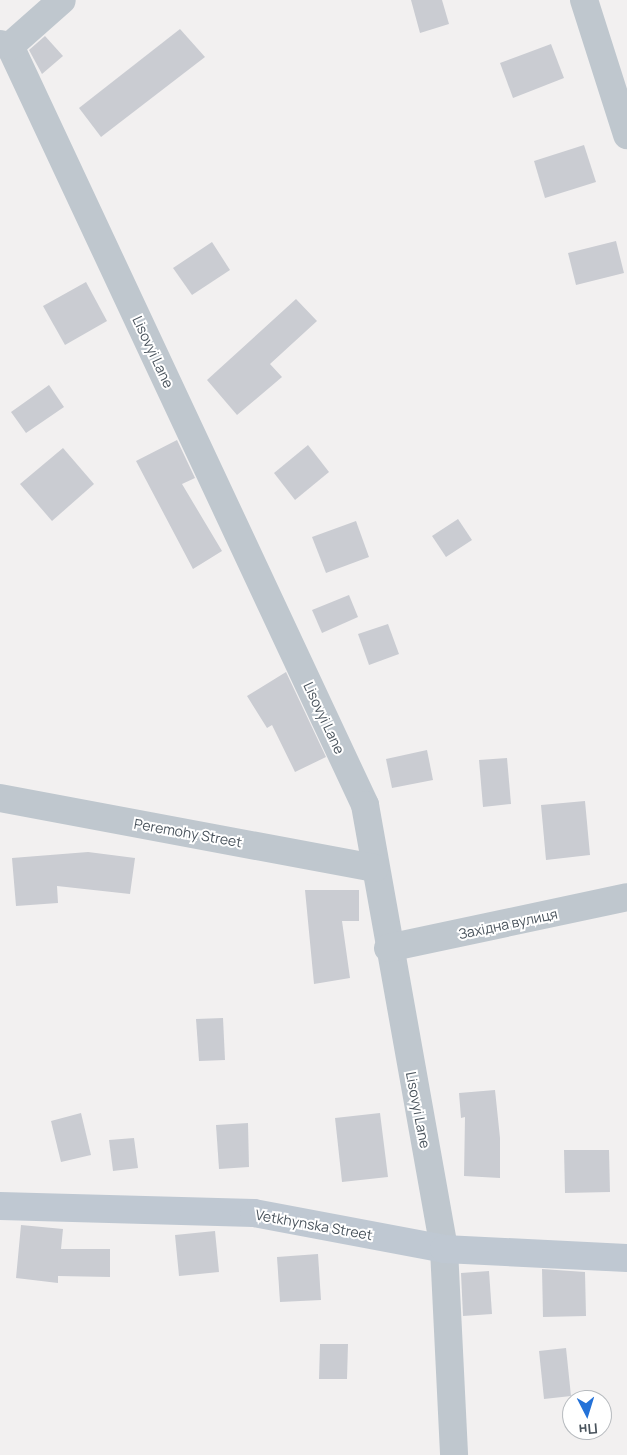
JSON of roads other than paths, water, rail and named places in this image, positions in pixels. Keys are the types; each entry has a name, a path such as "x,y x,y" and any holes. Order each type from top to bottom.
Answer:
{"main road":[{"name":"Vetkhynska Street","path":"0,1206 254,1213 444,1249 627,1258"}],"street":[{"path":"5,45 62,0"},
{"path":"584,0 627,135"},
{"name":"Lisovyi Lane","path":"5,45 365,805 388,948 444,1249 454,1455"},
{"name":"Peremohy Street","path":"0,798 375,868"},
{"name":"Західна вулиця","path":"388,948 627,897"}]}
